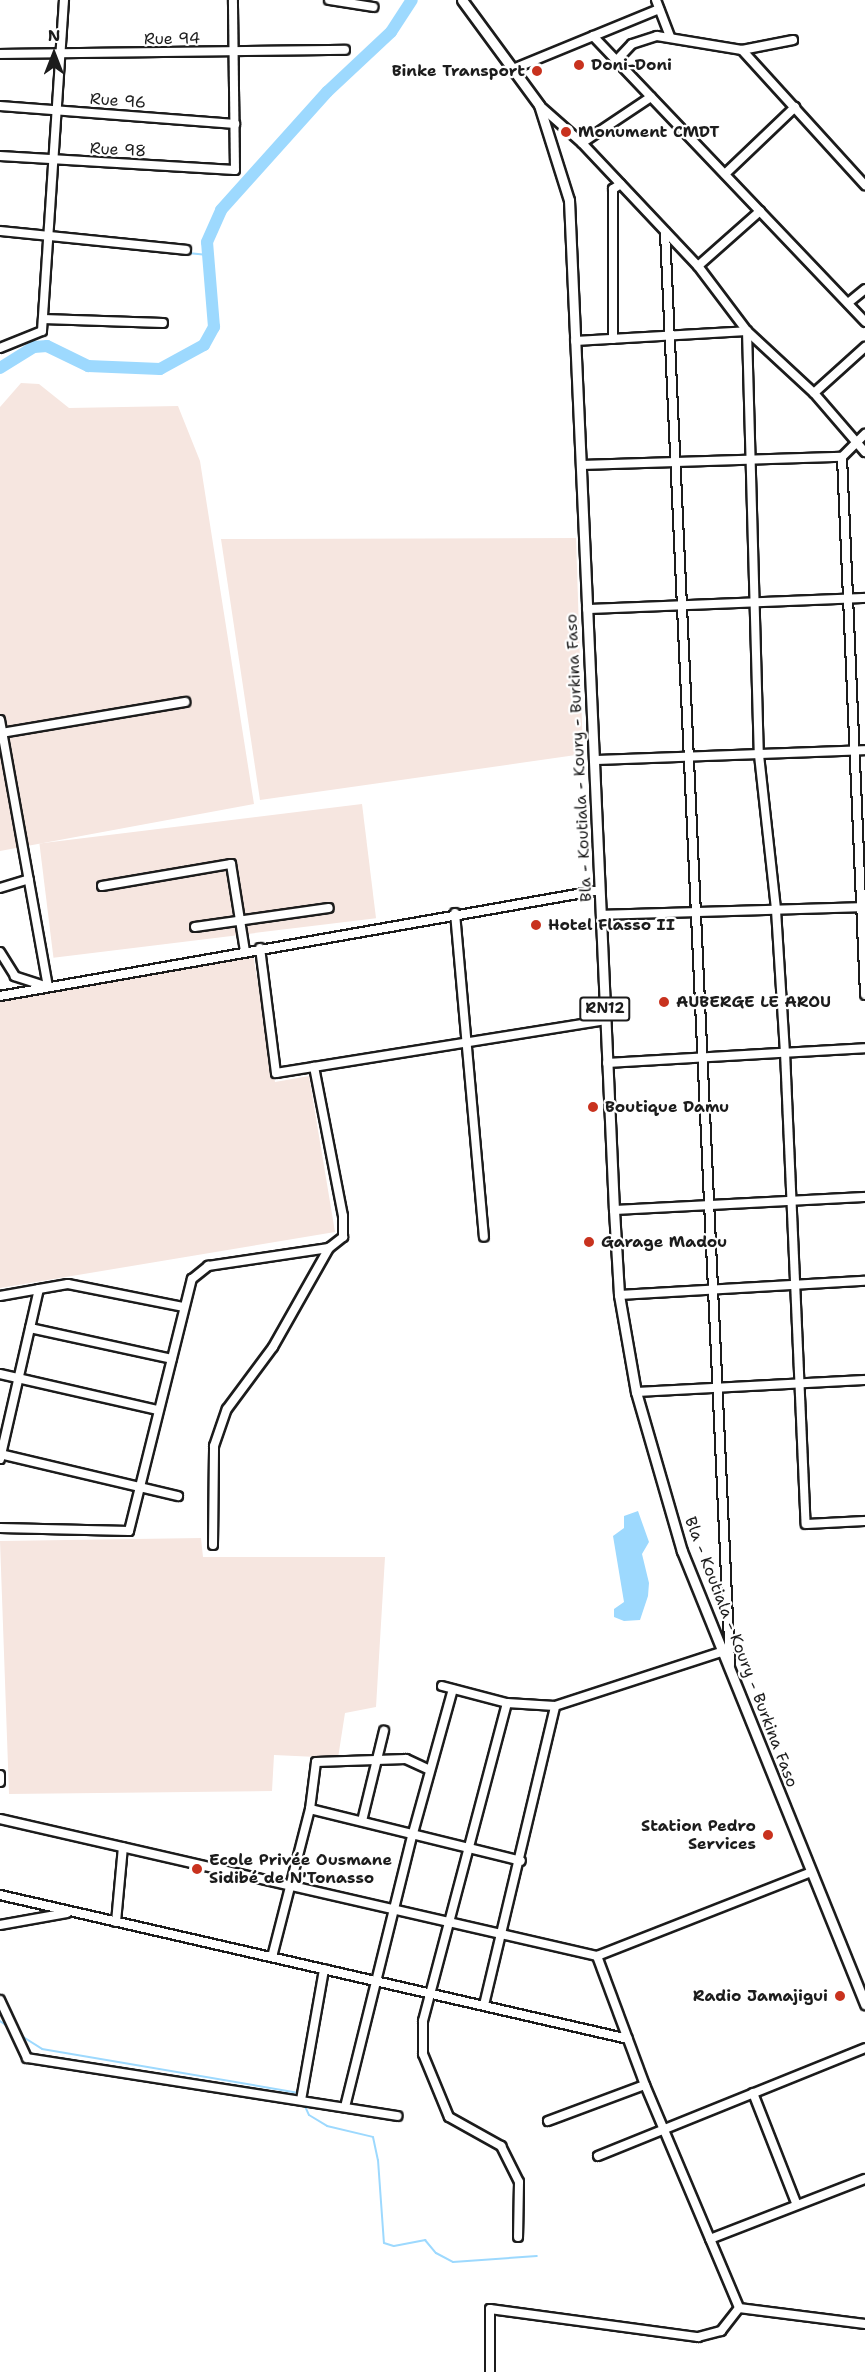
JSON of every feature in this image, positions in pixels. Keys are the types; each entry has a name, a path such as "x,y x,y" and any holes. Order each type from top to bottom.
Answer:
{"main road":[{"name":"Bla - Koutiala - Koury - Burkina Faso","path":"462,0 539,105 568,200 614,1210 619,1295 636,1392 682,1551 865,2005"}],"street":[{"path":"0,348 42,331 64,0"},
{"path":"233,0 235,123"},
{"path":"329,0 373,7"},
{"path":"656,0 670,36"},
{"path":"513,69 659,9"},
{"path":"592,36 865,322"},
{"path":"616,61 632,44 657,36 670,36 742,50 793,40"},
{"name":"Rue 94","path":"0,54 345,50"},
{"path":"742,50 865,185"},
{"path":"582,143 651,98"},
{"path":"539,105 582,143 621,184 698,266 747,331 814,393 865,452"},
{"name":"Rue 96","path":"0,106 235,123"},
{"path":"724,174 795,107"},
{"name":"Rue 98","path":"0,156 235,170 235,123"},
{"path":"613,339 613,189 621,184"},
{"path":"698,266 760,211"},
{"path":"0,231 186,250"},
{"path":"665,231 667,335 730,1673"},
{"path":"848,303 865,289"},
{"path":"44,319 163,322"},
{"path":"575,341 747,331"},
{"path":"747,331 759,755 776,910 785,1052 802,1382 806,1524 865,1521"},
{"path":"814,393 865,347"},
{"path":"581,465 842,457 865,434"},
{"path":"842,457 865,995"},
{"path":"587,609 865,598"},
{"path":"2,733 185,702"},
{"path":"0,720 48,987"},
{"path":"594,760 865,750"},
{"path":"102,886 231,864 245,951"},
{"path":"0,888 28,879"},
{"path":"0,996 456,913 600,890"},
{"path":"601,915 695,914 863,907"},
{"path":"195,927 329,908"},
{"path":"456,913 484,1237"},
{"path":"260,948 276,1073 606,1020"},
{"path":"0,952 15,976 48,987"},
{"path":"608,1063 865,1048"},
{"path":"213,1545 214,1446 227,1409 273,1347 329,1248 343,1237 343,1216 314,1067"},
{"path":"614,1210 865,1197"},
{"path":"0,1528 129,1531 157,1410 192,1279 208,1266 329,1248"},
{"path":"619,1295 865,1281"},
{"path":"0,1296 68,1284 183,1307"},
{"path":"39,1289 0,1456 178,1496"},
{"path":"30,1328 172,1359"},
{"path":"0,1374 157,1410"},
{"path":"636,1392 718,1385 865,1380"},
{"path":"442,1686 507,1703 555,1706 722,1652"},
{"path":"345,2107 413,1833 453,1689"},
{"path":"507,1703 423,2021 423,2054 449,2117 501,2146 519,2182 518,2237"},
{"path":"484,2005 521,1861 555,1706"},
{"path":"362,1821 384,1731"},
{"path":"272,1957 310,1809 316,1762 406,1759 430,1770"},
{"path":"0,1775 0,1782"},
{"path":"310,1809 521,1861"},
{"path":"0,1819 503,1932 597,1956 811,1872"},
{"path":"116,1922 123,1847"},
{"path":"0,1895 628,2039"},
{"path":"0,1925 75,1912"},
{"path":"597,1956 645,2085 739,2308"},
{"path":"301,2100 324,1969"},
{"path":"0,2000 27,2058 398,2116"},
{"path":"598,2156 865,2048"},
{"path":"548,2121 645,2085"},
{"path":"753,2093 797,2205"},
{"path":"710,2239 865,2179"},
{"path":"739,2308 865,2324"},
{"path":"490,2372 490,2309 698,2337 721,2331 739,2308"}],"shaded area":[{"path":"21,383 39,384 69,408 178,406 200,461 254,804 0,851 0,407"},
{"path":"576,538 583,754 260,800 221,539"},
{"path":"362,804 376,918 53,958 39,844"},
{"path":"253,954 275,1082 309,1076 335,1232 0,1288 0,1000"},
{"path":"201,1538 203,1557 385,1557 376,1707 345,1713 338,1758 274,1755 272,1791 9,1794 0,1541"}],"water":[{"path":"638,1511 649,1542 642,1554 649,1583 648,1596 640,1620 624,1621 614,1617 614,1609 624,1602 613,1536 624,1528 624,1516"}],"waterway":[{"path":"0,368 34,347 47,346 88,366 160,369 204,345 214,327 207,242 221,210 327,92 391,32 412,0"},
{"path":"0,235 45,239"},
{"path":"51,240 69,242"},
{"path":"188,253 208,255"},
{"path":"0,2021 10,2028"},
{"path":"20,2035 42,2049 300,2093"},
{"path":"304,2104 309,2115 327,2126 373,2137 378,2160 384,2243 394,2246 425,2240 436,2253 453,2262 537,2256"}],"place":[{"name":"Doni-Doni","path":"579,65"},
{"name":"Binke Transport","path":"537,71"},
{"name":"Monument CMDT","path":"566,132"},
{"name":"Hotel Flasso II","path":"536,925"},
{"name":"AUBERGE LE AROU","path":"664,1002"},
{"name":"Boutique Damu","path":"593,1107"},
{"name":"Garage Madou","path":"589,1242"},
{"name":"Station Pedro Services","path":"768,1835"},
{"name":"Ecole Privée Ousmane Sidibé de N'Tonasso","path":"197,1869"},
{"name":"Radio Jamajigui","path":"840,1996"}]}
